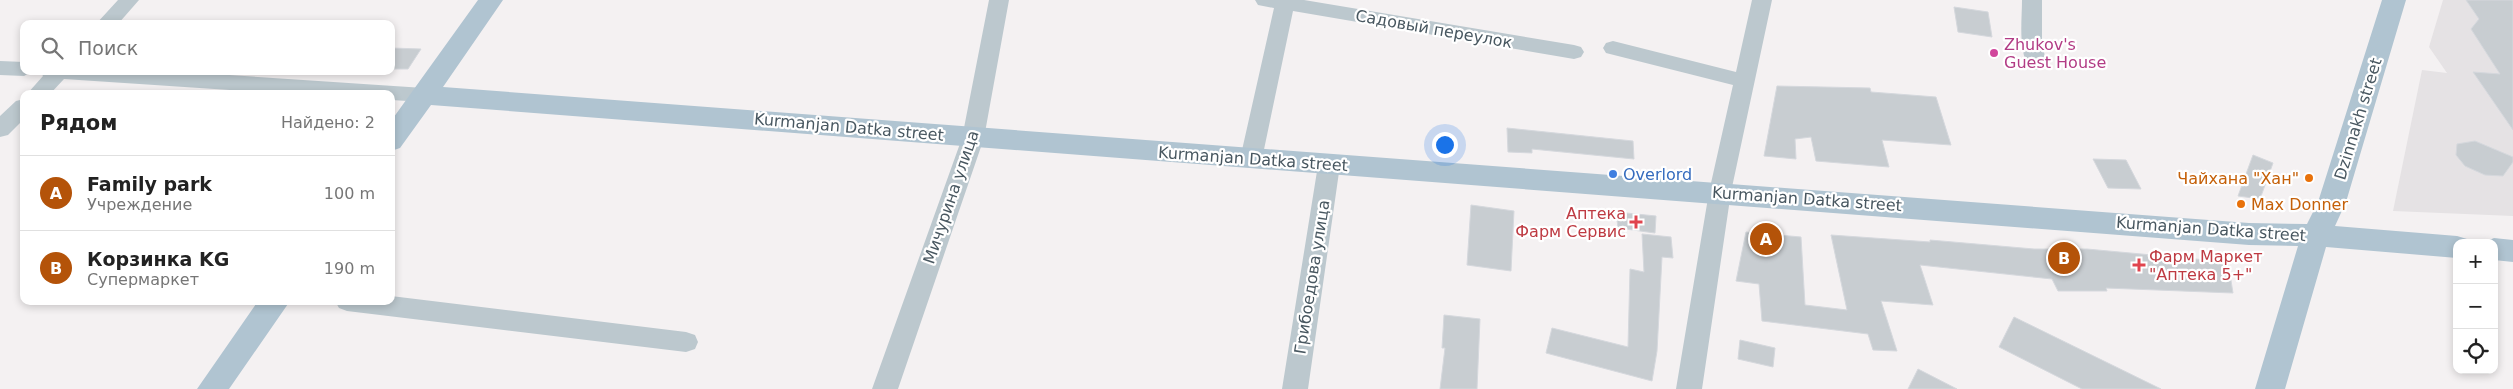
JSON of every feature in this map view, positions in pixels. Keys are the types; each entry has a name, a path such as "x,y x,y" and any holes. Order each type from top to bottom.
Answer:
{"main road":[{"path":"395,135 491,0"},
{"name":"Dzinnakh street","path":"2316,235 2332,202 2394,0"},
{"name":"Kurmanjan Datka street","path":"424,95 643,110 973,138 1329,165 1720,192 2249,234 2316,235 2453,247"},
{"path":"2270,389 2316,235"},
{"path":"2498,250 2513,251"},
{"path":"212,389 272,305"}],"street":[{"path":"110,20 129,0"},
{"name":"Мичурина улица","path":"885,389 973,138 999,0"},
{"path":"1689,389 1720,192 1762,0"},
{"path":"2032,0 2032,40 2036,63"},
{"path":"1251,158 1275,2"},
{"name":"Садовый переулок","path":"1275,2 1574,52"},
{"path":"1613,48 1744,81"},
{"path":"0,68 20,69"},
{"path":"40,90 53,75"},
{"name":"Kurmanjan Datka street","path":"104,75 344,90"},
{"name":"Kurmanjan Datka street","path":"395,93 424,95"},
{"path":"0,129 20,110"},
{"name":"Грибоедова улица","path":"1295,389 1329,165"},
{"path":"381,305 686,342"}],"shaded area":[{"path":"2443,0 2513,0 2513,216 2393,211 2422,70 2447,73 2429,47"}],"building":[{"path":"2466,0 2513,0 2513,130 2473,72 2500,74 2471,29 2479,19"},
{"path":"1954,7 1988,12 1992,37 1958,32"},
{"path":"395,48 421,49 408,69 395,69"},
{"path":"1777,86 1870,88 1871,92 1936,97 1951,145 1882,140 1889,167 1816,161 1811,137 1795,139 1796,159 1764,156"},
{"path":"1507,128 1633,141 1634,159 1532,149 1532,153 1508,152"},
{"path":"2475,141 2513,157 2513,162 2503,176 2485,175 2465,166 2456,155 2457,144"},
{"path":"2253,155 2273,163 2260,199 2238,196"},
{"path":"2093,159 2126,160 2141,189 2108,188"},
{"path":"1471,205 1514,211 1511,271 1467,265"},
{"name":"Аптека Фарм Сервис","path":"1616,212 1656,216 1655,233 1618,228"},
{"path":"1746,232 1801,237 1805,305 1847,310 1831,235 1930,242 1930,240 2034,249 2087,249 2228,262 2233,293 2106,288 2107,291 2058,291 2052,279 1920,265 1933,305 1881,301 1897,351 1873,350 1868,334 1762,321 1759,284 1736,281"},
{"path":"1642,234 1671,237 1673,258 1662,257 1657,351 1652,381 1546,353 1552,328 1628,347 1630,269 1644,272"},
{"path":"1444,315 1480,319 1477,389 1440,389 1445,348 1442,348"},
{"path":"2014,317 2161,389 2082,389 1999,347"},
{"path":"1740,340 1775,348 1773,367 1738,359"},
{"path":"1918,369 1957,389 1908,389"}],"place":[{"name":"Zhukov's Guest House","path":"1994,53"},
{"name":"Overlord","path":"1613,174"},
{"name":"Чайхана \"Хан\"","path":"2309,178"},
{"name":"Max Donner","path":"2241,204"},
{"name":"Аптека Фарм Сервис","path":"1636,222"},
{"name":"Family park","path":"1766,239"},
{"name":"Корзинка KG","path":"2064,258"},
{"name":"Фарм Маркет \"Аптека 5+\"","path":"2139,265"}]}
